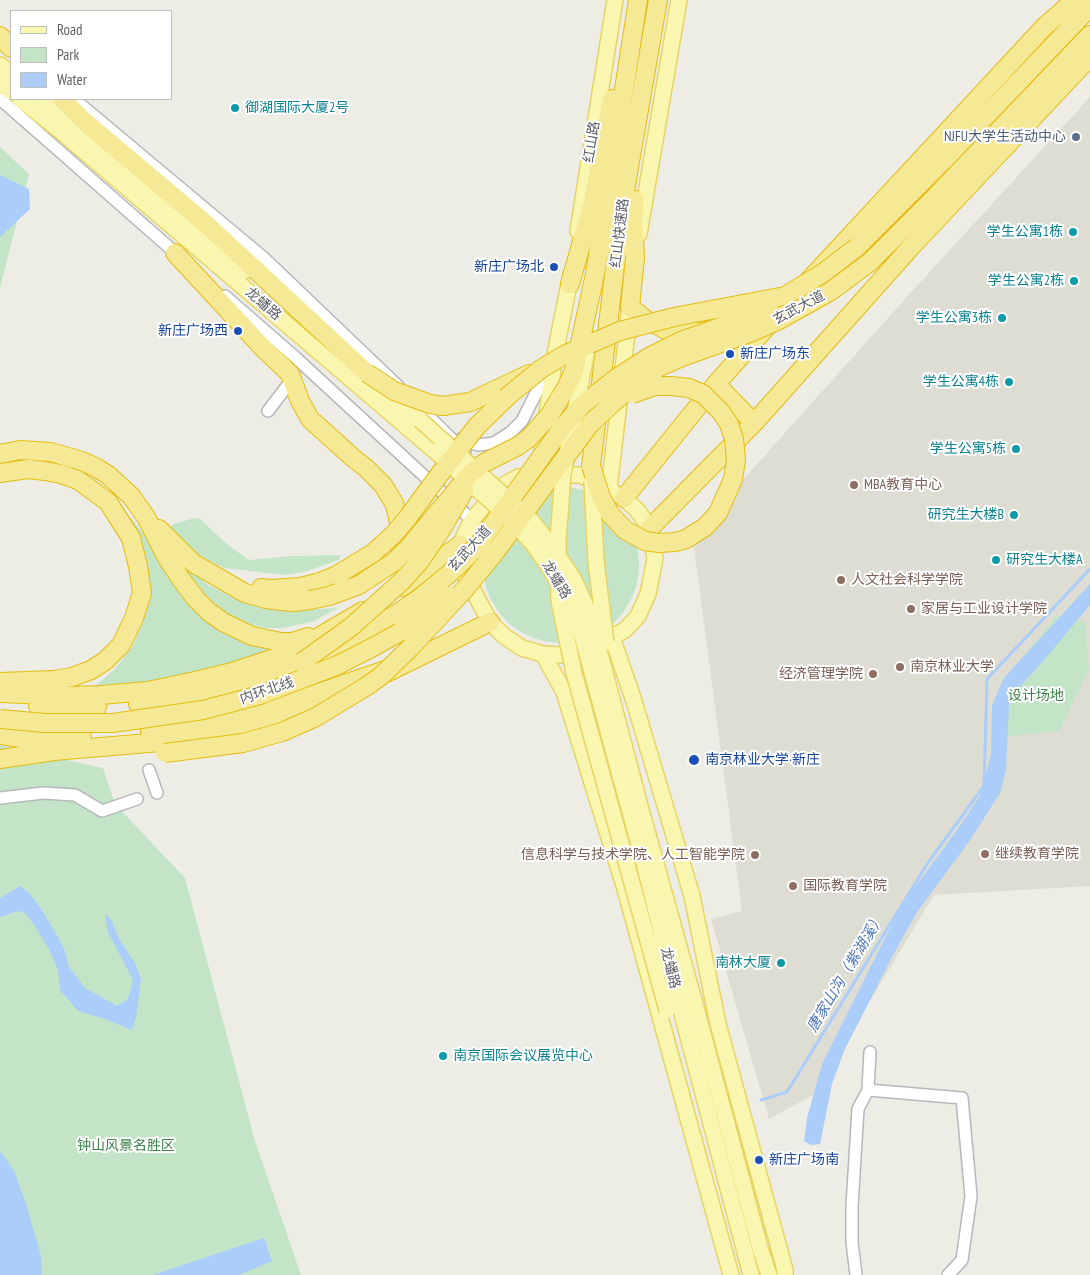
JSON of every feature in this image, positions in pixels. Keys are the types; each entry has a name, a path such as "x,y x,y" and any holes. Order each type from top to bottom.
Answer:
{"highway":[{"name":"红山快速路","path":"591,466 615,203 634,21 638,0"},
{"name":"红山快速路","path":"305,593 329,596 359,585 394,562 470,474 484,463 518,446 529,438 556,406 574,371 595,274 615,203 658,0"},
{"path":"616,494 716,384 785,301 1045,26 1075,0"},
{"path":"653,28 632,220 635,258 630,307 645,319 666,330 700,332 730,327 785,301 857,247 943,161 1090,7"},
{"path":"570,284 593,202 608,114 634,21"},
{"path":"0,35 10,45"},
{"name":"玄武大道","path":"496,551 590,424 614,402 635,384 660,367 781,319 852,276 870,262 1083,53 1090,35"},
{"path":"650,528 754,423 1083,53"},
{"path":"63,100 85,122 206,224 367,373 394,392 419,401 443,406 470,402 541,369 564,355 620,331 674,317 785,301"},
{"path":"175,253 262,347 290,374 300,401 310,418 366,468 389,493 394,503 399,523 402,572 398,584 385,599"},
{"name":"玄武大道","path":"302,662 348,641 395,615 420,598 459,565 478,544 562,428 582,405 615,379 649,357 681,341 740,320 785,301"},
{"path":"0,454 20,450 37,450 82,461 120,485 146,516 193,563 245,593 266,599 294,602 320,582 349,569 384,544 406,520 477,426 509,395 541,369"},
{"path":"716,384 754,423"},
{"path":"591,466 601,497 610,514 625,530 645,541 659,543 686,539 705,527 718,513 733,479 736,450 729,424 713,403 698,391 681,386 655,386 636,391 614,402"},
{"path":"0,473 28,469 61,474 78,480 108,502 130,538 138,566 142,593 134,618 121,645 105,661 91,670 72,677 54,680 0,682"},
{"path":"0,693 71,696 148,691 232,672 293,652 385,599 414,568 441,530 463,495 470,474"},
{"path":"146,516 168,558 187,587 209,612 223,622 252,636 281,642 292,642 323,633"},
{"path":"302,662 460,545"},
{"path":"54,751 104,756 165,753 222,747 262,739 302,724 339,704 381,676 465,589 496,551"},
{"name":"内环北线","path":"0,719 45,723 113,724 202,710 260,695 338,665 400,632 450,594 496,551"},
{"path":"0,759 54,751 239,734 276,723 414,660 490,622"},
{"path":"0,735 21,738 67,738 185,727 272,709 414,660"},
{"name":"内环北线","path":"0,703 69,709 173,700 236,685 275,673 302,662"}],"main road":[{"name":"红山路","path":"539,474 555,354 570,284 616,0"},
{"path":"635,258 679,0"},
{"path":"0,65 10,73"},
{"path":"0,83 10,91"},
{"name":"龙蟠路","path":"21,100 64,134 435,451 507,516 533,544 549,567 569,601 581,632 644,864 750,1271"},
{"name":"龙蟠路","path":"43,100 420,420 505,495 530,519 572,578 585,604 593,627 767,1269"},
{"path":"595,274 591,329 563,474 558,540 559,601 574,673 668,1010 665,1031"},
{"path":"616,494 630,307"},
{"path":"591,466 596,562 604,635 614,689 702,1001 718,1024"},
{"path":"539,474 580,475 616,494 637,510 650,528 655,558 648,594 638,616 626,630 580,653 543,654 522,648 504,636 490,622 463,572 460,545 472,520 500,487 518,477 539,474"},
{"path":"612,638 633,698 692,896 718,1024 783,1260 785,1275"},
{"path":"543,654 564,692 625,889 731,1275"}],"street":[{"name":"龙蟠路","path":"0,99 294,357 472,520"},
{"path":"75,100 264,258 500,487"},
{"path":"442,429 463,441 478,445 494,443 511,432 527,413 555,354"},
{"path":"268,411 287,386"},
{"path":"149,770 157,793"},
{"path":"0,798 43,793 75,795 102,811 138,799"},
{"path":"856,1275 852,1242 852,1206 858,1109 868,1090 870,1052"},
{"path":"868,1090 962,1098 971,1196 962,1260 948,1275"}],"shaded area":[{"name":"南京林业大学","path":"1090,97 1090,886 934,895 813,1095 769,1119 711,919 742,911 694,548 740,483"}],"green space":[{"path":"0,147 29,174 0,288"},
{"path":"561,487 591,493 604,500 616,510 626,522 633,535 639,565 633,595 626,608 616,620 604,630 591,637 561,643 531,637 518,630 506,620 496,608 489,595 483,565 489,535 496,522 506,510 518,500 531,493"},
{"path":"129,516 146,537 155,556 175,587 200,615 268,646 267,651 238,662 176,677 127,685 96,687 114,670 132,647 142,625 147,602 125,520"},
{"path":"194,518 200,519 228,545 249,560 292,556 341,555 339,560 304,572 284,575 224,568 190,548 170,527"},
{"path":"175,557 208,585 232,597 258,605 300,610 338,608 314,621 294,626 265,628 252,625 235,618 215,606 197,589"},
{"name":"设计场地","path":"1057,615 1085,622 1089,669 1059,731 992,738 1001,684"},
{"name":"钟山风景名胜区","path":"0,745 103,768 115,804 185,878 255,1141 301,1275 0,1275"}],"water":[{"path":"0,175 29,189 30,209 0,237"},
{"path":"1090,584 1090,605 1012,695 1009,705 1006,770 1000,793 968,843 917,912 893,955 844,1051 832,1084 820,1144 811,1145 804,1141 807,1118 822,1064 901,906 980,796 991,754 992,705 1004,678"},
{"path":"20,886 29,893 42,910 64,948 69,967 85,988 117,1006 128,999 133,980 108,932 105,914 112,921 119,939 136,965 141,979 136,1017 132,1030 78,1011 60,990 58,970 49,950 25,913 18,911 0,917 0,898"},
{"path":"0,1151 14,1171 26,1204 41,1256 42,1275 0,1275"},
{"path":"264,1238 272,1261 239,1275 153,1275"}],"waterway":[{"name":"唐家山沟（紫湖溪）","path":"761,1100 787,1092 927,864 984,786 987,679 1090,569"}],"place":[{"name":"御湖国际大厦2号","path":"235,108"},
{"name":"NJFU大学生活动中心","path":"1076,137"},
{"name":"学生公寓1栋","path":"1073,232"},
{"name":"新庄广场北","path":"554,267"},
{"name":"学生公寓2栋","path":"1074,281"},
{"name":"学生公寓3栋","path":"1002,318"},
{"name":"新庄广场西","path":"238,331"},
{"name":"新庄广场东","path":"730,354"},
{"name":"学生公寓4栋","path":"1009,382"},
{"name":"学生公寓5栋","path":"1016,449"},
{"name":"MBA教育中心","path":"854,485"},
{"name":"研究生大楼B","path":"1014,515"},
{"name":"研究生大楼A","path":"996,560"},
{"name":"人文社会科学学院","path":"841,580"},
{"name":"家居与工业设计学院","path":"911,609"},
{"name":"南京林业大学","path":"900,667"},
{"name":"经济管理学院","path":"873,674"},
{"name":"南京林业大学·新庄","path":"694,760"},
{"name":"继续教育学院","path":"985,854"},
{"name":"信息科学与技术学院、人工智能学院","path":"755,855"},
{"name":"国际教育学院","path":"793,886"},
{"name":"南林大厦","path":"781,963"},
{"name":"南京国际会议展览中心","path":"443,1056"},
{"name":"新庄广场南","path":"759,1160"}]}
